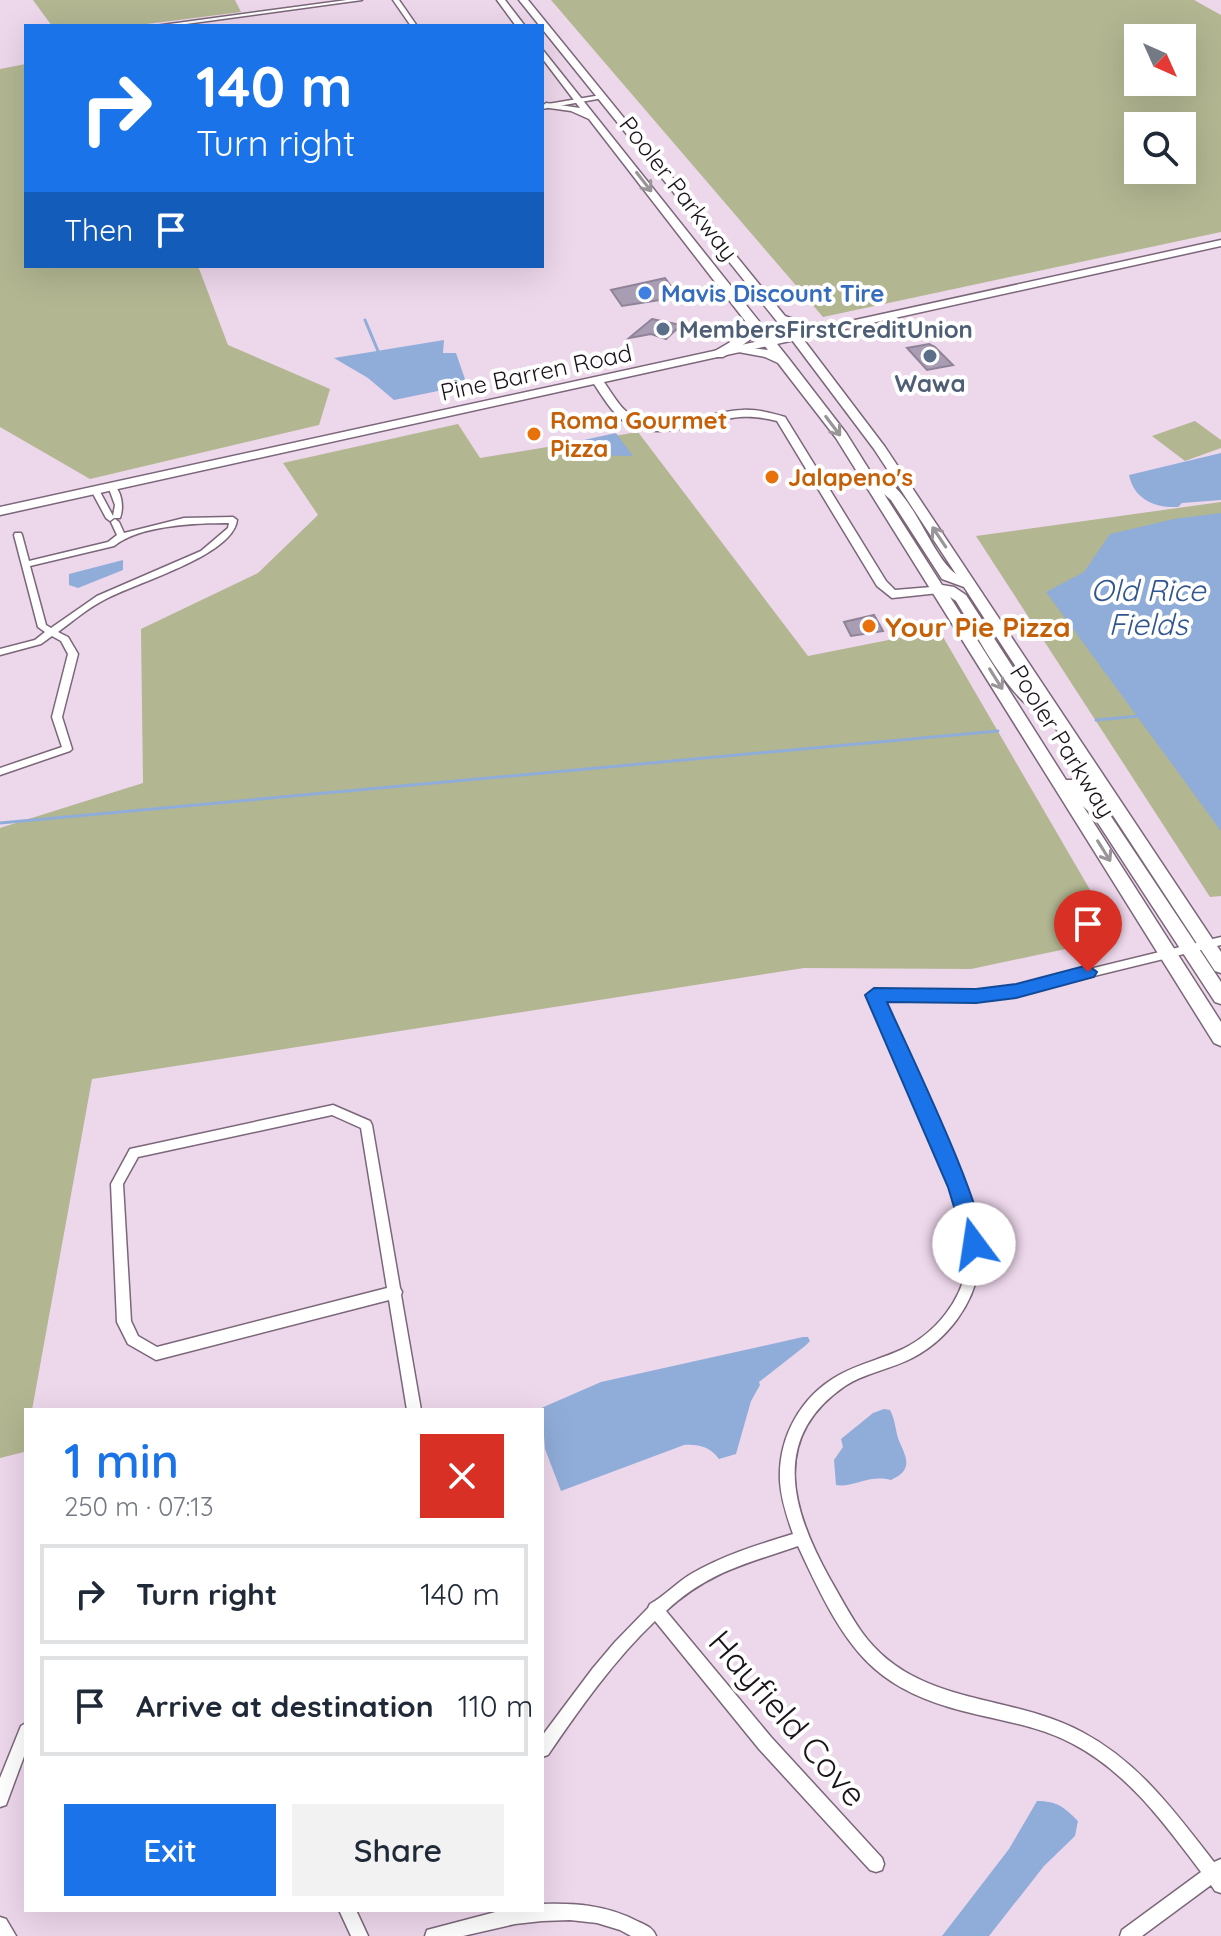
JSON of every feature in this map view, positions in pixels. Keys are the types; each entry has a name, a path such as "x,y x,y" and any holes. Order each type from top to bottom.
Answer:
{"main road":[{"path":"501,0 519,24"},
{"name":"Pooler Parkway","path":"523,0 539,24"},
{"name":"Pooler Parkway","path":"544,31 590,98 654,162 796,337 879,447 1221,966"},
{"path":"544,51 562,62 618,134 654,162"},
{"name":"Pooler Parkway","path":"544,53 566,82 590,98 594,118 771,343 861,467 1221,1038"},
{"path":"544,104 560,96 566,82"},
{"path":"544,104 573,108 594,118"},
{"name":"Pine Barren Road","path":"0,511 1221,243"},
{"path":"780,318 803,326 834,328"},
{"path":"719,354 750,336 752,320"},
{"path":"813,359 813,345 817,339 834,328"},
{"path":"738,350 768,354 786,364"},
{"path":"598,381 627,418 637,424 654,427 746,411 781,419 881,583 892,594 939,589 949,590 961,598 1018,687 1062,725"},
{"path":"861,467 896,497 947,576 970,584"},
{"path":"1045,757 1100,813 1205,944 1221,997"}],"street":[{"path":"173,24 359,0"},
{"path":"396,0 413,24"},
{"path":"544,104 590,98"},
{"path":"112,486 119,505 114,518"},
{"path":"95,490 114,518 121,536"},
{"path":"0,652 34,644 103,596 204,553 232,529 233,520 184,521 121,536 106,546 26,564"},
{"path":"0,772 67,749 57,717 73,657 65,639 42,627 18,535"},
{"path":"1128,1936 1218,1875 1142,1783 1093,1747 1027,1718 980,1710 920,1691 883,1667 851,1630 799,1539 786,1483 791,1441 819,1398 836,1384 904,1356 938,1333 962,1300 974,1261 972,1226 958,1187 874,995 995,994 1205,944"},
{"path":"396,1292 156,1354 133,1340 124,1322 117,1184 134,1153 333,1110 366,1125 396,1292 414,1408"},
{"path":"544,1746 575,1703 655,1609 717,1567 799,1539"},
{"name":"Hayfield Cove","path":"655,1609 765,1743 876,1864"},
{"path":"0,1799 24,1736"},
{"path":"544,1911 568,1911 630,1924 648,1936"},
{"path":"348,1912 360,1936"},
{"path":"433,1936 508,1912"},
{"path":"0,1925 8,1936"}],"green space":[{"path":"33,0 235,0 241,12 147,24 51,24"},
{"path":"551,0 1194,0 1221,15 1221,232 823,317"},
{"path":"24,64 24,268 199,268 228,345 330,389 319,425 90,479 0,427 0,69"},
{"path":"1195,421 1221,440 1221,448 1185,461 1152,436"},
{"path":"458,424 480,458 638,432 808,656 939,630 1118,938 971,969 804,968 92,1079 32,1408 24,1408 24,1452 0,1458 0,828 143,783 141,629 258,573 318,515 283,463"},
{"path":"1221,502 1221,896 1210,897 976,536"}],"water":[{"path":"444,340 443,353 456,353 467,385 394,400 368,378 334,358"},
{"path":"616,433 633,456 576,455 556,446"},
{"path":"1221,453 1221,500 1182,503 1178,507 1154,504 1136,491 1129,475"},
{"name":"Old Rice Fields","path":"1221,513 1221,831 1046,592 1084,572 1110,534 1174,519"},
{"path":"123,560 123,570 78,588 69,585 69,574"},
{"path":"803,1337 808,1337 810,1341 759,1382 736,1454 719,1459 704,1447 684,1445 561,1491 545,1449 544,1408 541,1408 601,1382"},
{"path":"884,1409 892,1414 906,1459 903,1472 891,1480 875,1479 836,1485 834,1460 843,1447 841,1439 873,1413"},
{"path":"1037,1801 1055,1804 1073,1816 1078,1821 1075,1836 1044,1866 989,1936 942,1936 1009,1849"}],"building":[{"name":"Mavis Discount Tire","path":"665,278 679,297 622,306 611,290"},
{"name":"MembersFirstCreditUnion","path":"652,319 681,325 666,339 651,334 629,338"},
{"name":"Wawa","path":"929,344 953,365 927,370 907,348"},
{"name":"Your Pie Pizza","path":"874,615 883,631 851,636 844,622"}],"waterway":[{"path":"365,320 378,351"},
{"path":"1096,720 1139,716"},
{"path":"0,823 998,731"}],"place":[{"name":"Mavis Discount Tire","path":"645,293"},
{"name":"MembersFirstCreditUnion","path":"663,329"},
{"name":"Wawa","path":"930,356"},
{"name":"Roma Gourmet Pizza","path":"534,434"},
{"name":"Jalapeno's","path":"772,477"},
{"name":"Your Pie Pizza","path":"869,626"}],"route":[{"path":"974,1244 972,1226 958,1187 874,995 976,996 1016,991 1088,972"}]}
